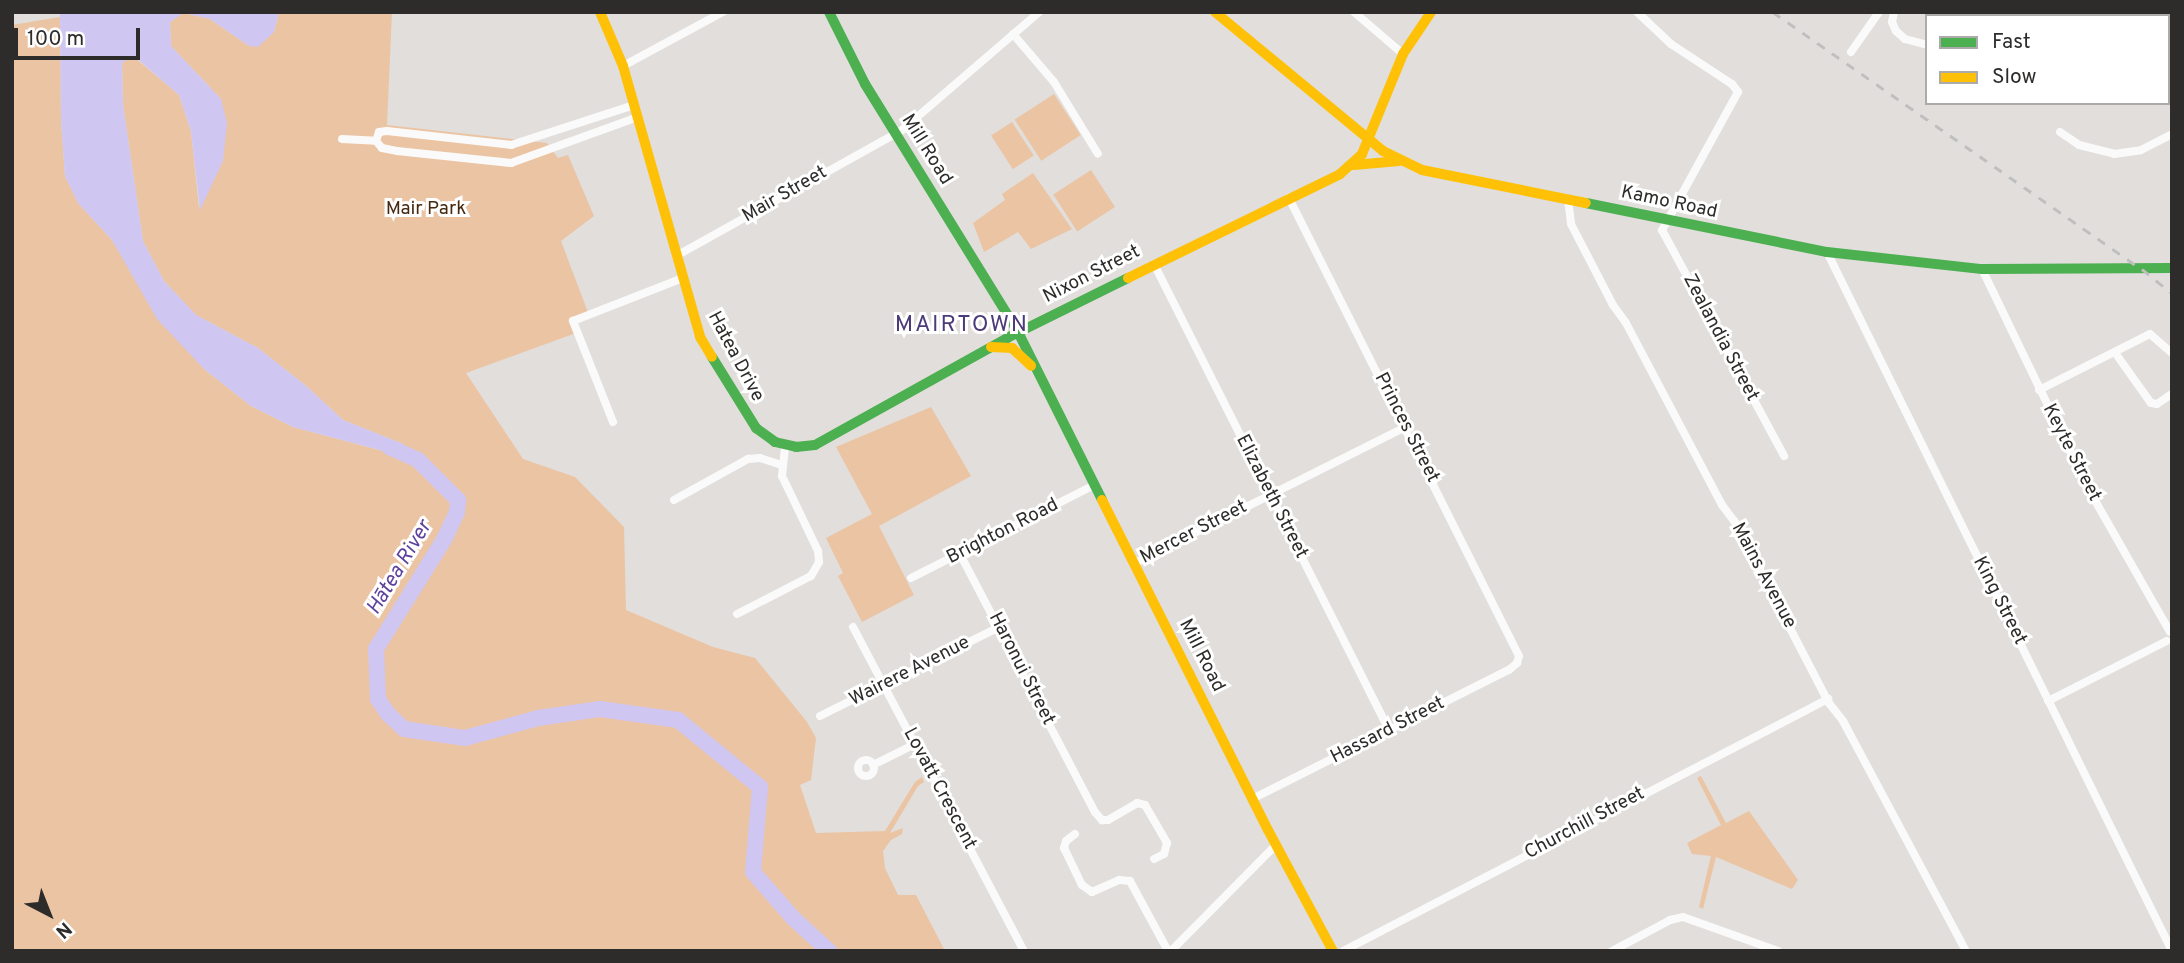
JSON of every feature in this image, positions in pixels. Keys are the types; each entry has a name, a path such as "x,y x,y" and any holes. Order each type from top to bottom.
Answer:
{"main road":[{"name":"Hatea Drive","path":"600,12 623,66 700,337 744,412 764,436 785,446"},
{"name":"Mill Road","path":"829,12 864,85 1018,332 1276,845 1334,951"},
{"name":"Kamo Road","path":"1215,12 1399,161 1441,175 1827,251 1982,269 2172,268"},
{"path":"1353,165 1369,139 1382,99 1404,54 1431,12"},
{"path":"1353,165 1399,161"},
{"name":"Nixon Street","path":"785,446 815,445 833,437 1018,332 1353,165"},
{"name":"Mill Road","path":"991,347 1017,351 1040,376"}],"street":[{"path":"623,66 723,12"},
{"name":"Mair Street","path":"676,256 895,134 1039,12"},
{"path":"1354,12 1404,54"},
{"path":"1637,12 1671,44 1732,84 1738,92 1712,139 1706,156 1666,220"},
{"path":"1851,52 1880,12"},
{"path":"1894,12 1892,22 1896,31 1905,38 1925,44"},
{"path":"1013,34 1054,82 1098,154"},
{"path":"342,139 376,141 382,148 397,151 511,163 636,111"},
{"path":"376,141 377,134 384,130 511,145 636,111"},
{"path":"2060,132 2079,145 2114,154 2141,150 2172,135"},
{"name":"Princes Street","path":"1289,198 1517,648 1519,660"},
{"name":"Mains Avenue","path":"1568,199 1571,223 1613,305 1626,323 1966,951"},
{"name":"Zealandia Street","path":"1666,220 1662,227 1664,234 1784,456"},
{"name":"King Street","path":"1827,251 2172,951"},
{"name":"Elizabeth Street","path":"1154,264 1389,730"},
{"name":"Keyte Street","path":"1982,269 2089,490 2170,637"},
{"path":"613,422 573,321 683,278"},
{"path":"2039,390 2116,354 2150,334 2172,353"},
{"path":"2116,354 2151,403 2157,404 2172,394"},
{"name":"Mercer Street","path":"1133,564 1405,427"},
{"path":"737,614 811,576 819,562 818,551 786,487 781,465 785,446"},
{"path":"674,500 748,459 760,458 781,465"},
{"name":"Brighton Road","path":"911,578 1094,485"},
{"name":"Haronui Street","path":"960,554 1081,786 1102,820 1137,803 1148,808 1167,843 1164,854 1154,859"},
{"name":"Lovatt Crescent","path":"853,627 1024,951"},
{"name":"Wairere Avenue","path":"820,716 999,627"},
{"path":"2048,701 2170,637"},
{"name":"Hassard Street","path":"1254,798 1509,670 1519,660"},
{"name":"Churchill Street","path":"1343,951 1828,699"},
{"path":"873,765 915,744"},
{"path":"1075,834 1066,841 1063,848 1082,885 1092,892 1119,880 1130,881 1170,951 1276,845"},
{"path":"1612,951 1671,920 1683,917 1778,951"}],"green space":[{"name":"Mair Park","path":"279,12 392,12 387,125 547,143 558,158 568,155 594,216 561,241 589,315 576,323 576,333 466,373 523,459 575,477 624,527 626,610 713,647 755,658 807,722 816,738 811,780 800,785 816,833 885,831 915,782 922,777 924,782 918,786 890,833 903,828 902,834 891,840 883,851 885,868 898,895 916,895 945,951 12,951 12,25 60,17 61,121 65,176 78,203 112,240 204,369 251,406 293,427 409,458 403,444 343,420 305,385 258,348 196,315 164,281 143,241 123,105 122,62 133,56 179,95 191,131 199,208 221,99 171,46 170,22 183,13 210,19 249,46 274,32"},
{"path":"2097,12 2172,12 2172,33 2170,14"},
{"path":"1054,94 1081,135 1041,161 1015,120"},
{"path":"1012,122 1034,156 1013,169 991,136"},
{"path":"1091,170 1115,207 1077,231 1053,195"},
{"path":"1033,173 1072,229 1031,249 1018,232 984,252 973,223 1005,200 1002,194"},
{"path":"931,407 971,476 879,526 914,595 862,622 838,576 843,573 826,538 872,514 836,447"},
{"path":"1701,776 1726,823 1749,811 1798,880 1792,889 1716,857 1703,909 1699,907 1711,856 1692,854 1687,843 1721,825 1697,778"}],"shaded area":[{"path":"60,12 279,12 274,32 258,47 249,46 210,19 184,13 170,22 171,46 221,99 227,123 223,161 200,210 191,131 179,95 134,56 122,63 123,105 143,241 164,281 196,315 258,348 305,385 343,420 403,444 410,458 293,427 251,406 204,369 157,319 112,240 78,203 65,176 61,121"}],"waterway":[{"name":"Hātea River","path":"389,447 418,460 458,500 457,512 445,538 376,649 378,699 388,714 404,729 465,738 538,718 600,709 678,720 760,787 753,872 793,918 829,951"}],"railway":[{"path":"1773,12 2142,269 2172,293"}],"traffic: fast":[{"path":"829,12 865,84 1018,332 1102,500"},
{"path":"1586,203 1827,252 1982,269 2172,268"},
{"path":"712,357 756,428 775,442 796,447 815,445 1007,338 1128,278"}],"traffic: slow":[{"path":"600,12 623,66 700,337 712,357"},
{"path":"1215,12 1383,151 1422,170 1586,203"},
{"path":"1128,278 1340,174 1362,154 1403,54 1431,12"},
{"path":"1354,165 1399,161"},
{"path":"991,347 1012,348 1031,366"},
{"path":"1102,500 1268,830 1333,951"}],"district":[{"name":"MAIRTOWN","path":"962,326"}]}
